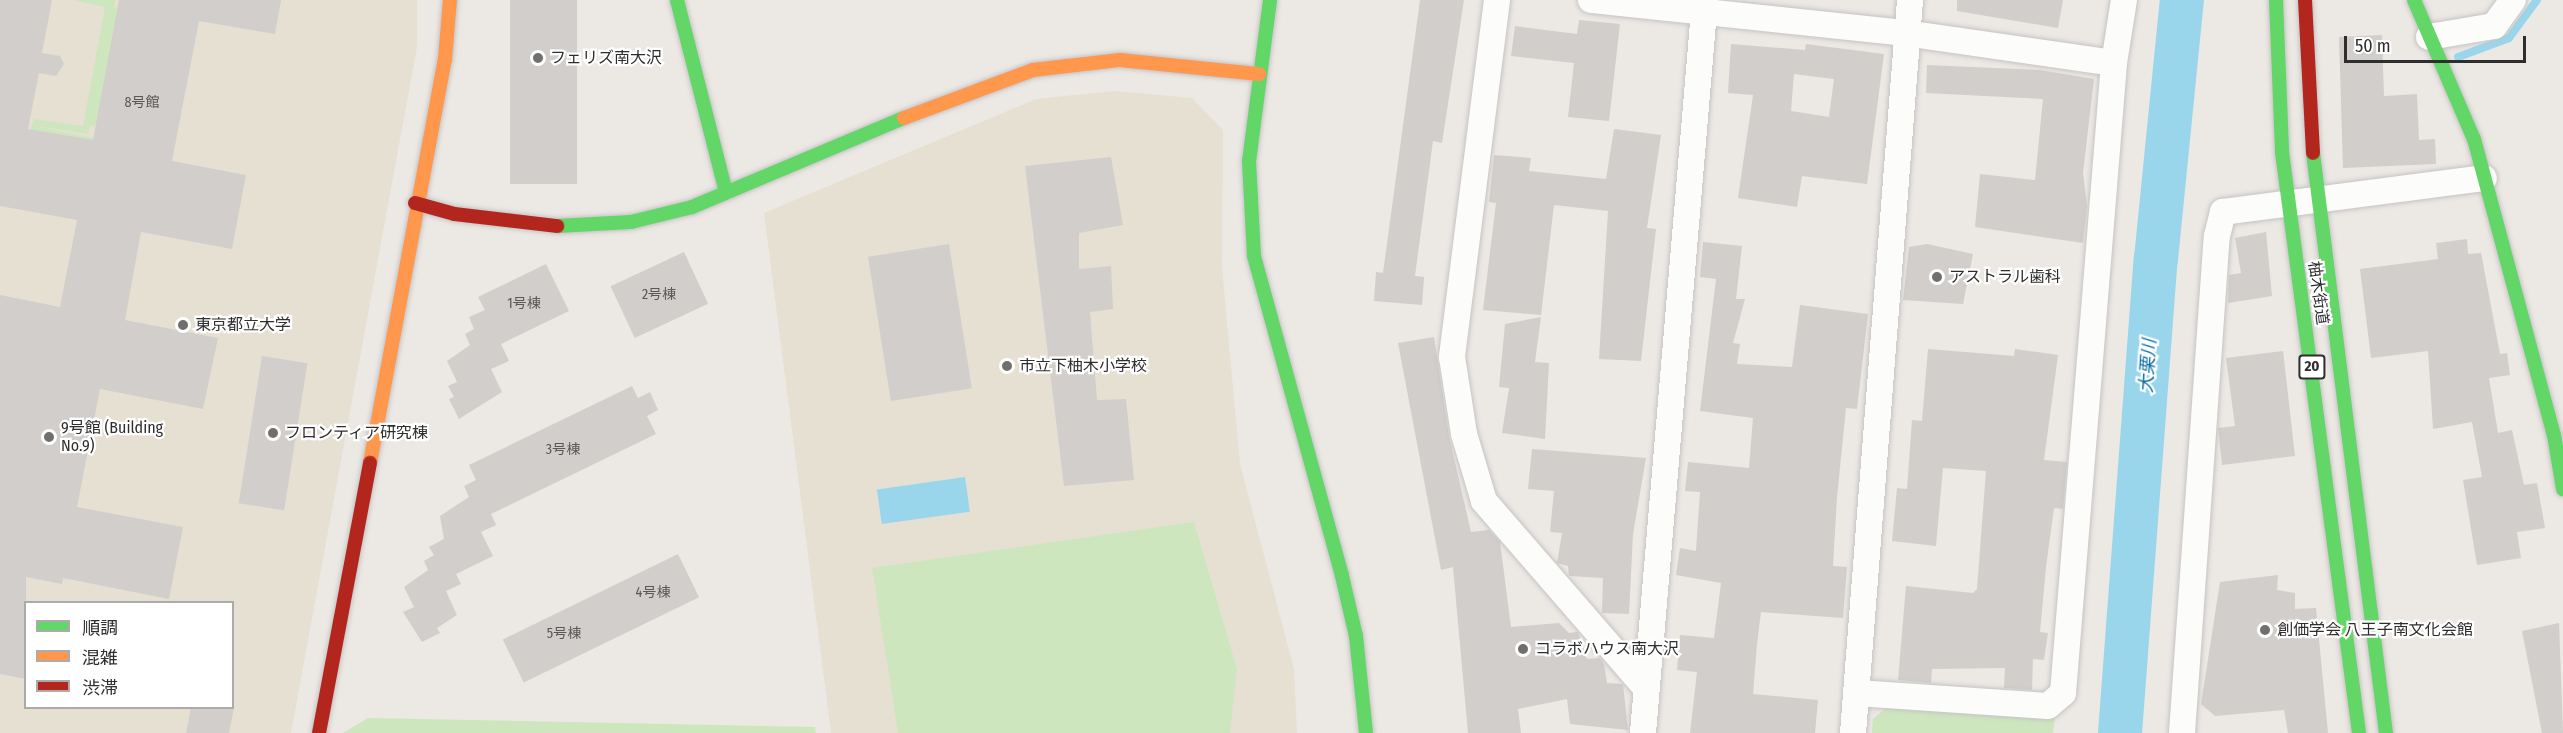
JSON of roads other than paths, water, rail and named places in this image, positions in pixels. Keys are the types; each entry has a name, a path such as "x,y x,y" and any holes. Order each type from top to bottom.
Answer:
{"street":[{"path":"319,733 415,203 445,59 450,0"},
{"path":"677,0 726,192"},
{"path":"1270,0 1250,160 1254,256 1342,576 1356,636 1366,733"},
{"path":"1497,0 1452,357 1464,434 1484,501 1646,688"},
{"path":"1591,0 1704,7 2114,63"},
{"path":"1853,733 1905,33 1910,0"},
{"path":"1857,693 2048,706 2063,693 2114,63 2124,0"},
{"name":"柚木街道","path":"2276,0 2280,129 2359,733"},
{"name":"柚木街道","path":"2305,0 2306,85 2316,201 2386,733"},
{"path":"2414,0 2474,139 2558,432 2563,489"},
{"path":"2429,37 2494,26 2513,0"},
{"path":"1643,733 1704,7"},
{"path":"415,203 498,220 594,227 668,214 995,81 1050,66 1120,60 1259,74"},
{"path":"2182,733 2217,236 2223,212 2484,178"}],"water":[{"path":"965,477 970,512 882,524 877,489"}],"waterway":[{"name":"大栗川","path":"2120,733 2156,259 2182,0"},
{"path":"2458,57 2509,38 2537,0"}],"place":[{"name":"フェリズ南大沢","path":"538,58"},
{"name":"アストラル歯科","path":"1937,277"},
{"name":"東京都立大学","path":"183,325"},
{"name":"市立下柚木小学校","path":"1007,366"},
{"name":"フロンティア研究棟","path":"273,433"},
{"name":"9号館 (Building No.9)","path":"49,437"},
{"name":"創価学会 八王子南文化会館","path":"2265,630"},
{"name":"コラボハウス南大沢","path":"1523,649"}]}
